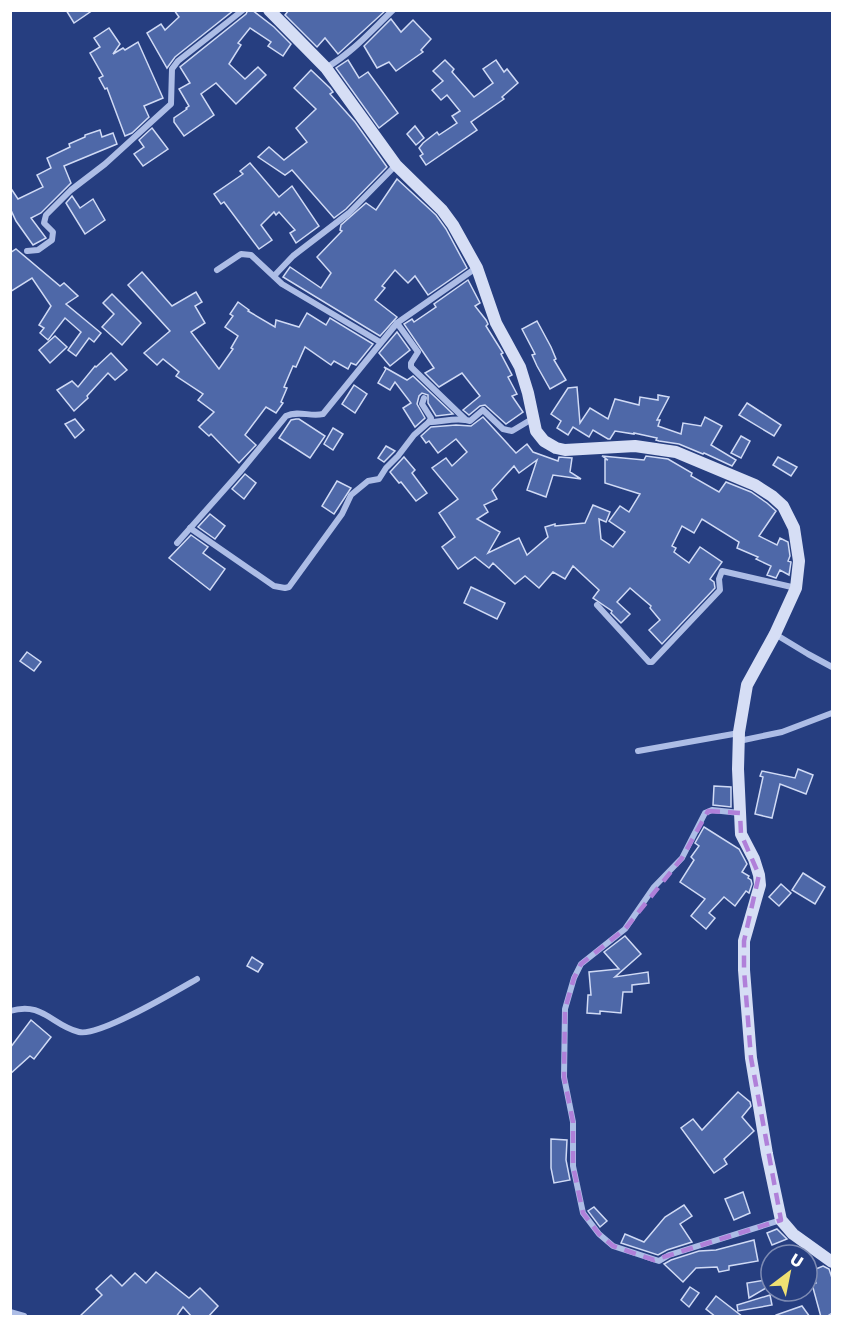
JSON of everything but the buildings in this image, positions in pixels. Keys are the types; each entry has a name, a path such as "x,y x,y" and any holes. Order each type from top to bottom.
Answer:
{"street":[{"path":"27,251 38,250 52,240 53,232 44,223 46,215 71,190 171,104 172,69 243,10"},
{"path":"269,10 326,68 396,165 442,210 462,239 477,268 496,323 520,367 528,393 532,419 539,436 556,448 565,450 653,447 676,452 738,477 772,496 783,506 794,528 799,561 796,588 775,634 747,685 739,737 741,834 754,859 760,885 744,941 744,970 751,1059 781,1220 793,1234 832,1262"},
{"path":"326,68 357,47 393,10"},
{"path":"274,276 293,255 349,213 396,165"},
{"path":"217,270 244,253 251,255 282,284 380,342"},
{"path":"177,543 286,416 294,412 317,416 323,414 397,323 477,268"},
{"path":"397,323 418,354 411,363 411,367 466,420"},
{"path":"424,398 422,404 431,418 429,422"},
{"path":"190,528 274,586 289,587 342,514 351,495 368,481 379,479 419,430 429,422 441,422 453,418 470,421 483,410 503,429 512,431 532,419"},
{"path":"597,605 649,662 652,662 720,590 719,579 722,571 796,588"},
{"path":"775,634 832,667"},
{"path":"638,751 782,732 832,712"},
{"path":"740,813 712,810 705,813 682,858 654,886 626,929 581,964 574,978 565,1009 564,1077 573,1122 573,1166 583,1213 599,1234 613,1246 659,1261 669,1255 781,1220"},
{"path":"10,1011 29,1007 77,1032 90,1031 150,1005 196,979"},
{"path":"10,1312 24,1317"}],"highlighted area":[{"path":"708,811 740,813 741,834 759,875 744,941 744,970 751,1058 781,1220 654,1260 613,1246 599,1234 583,1213 573,1166 573,1122 564,1077 565,1009 574,978 581,964 625,929 682,858"}]}
